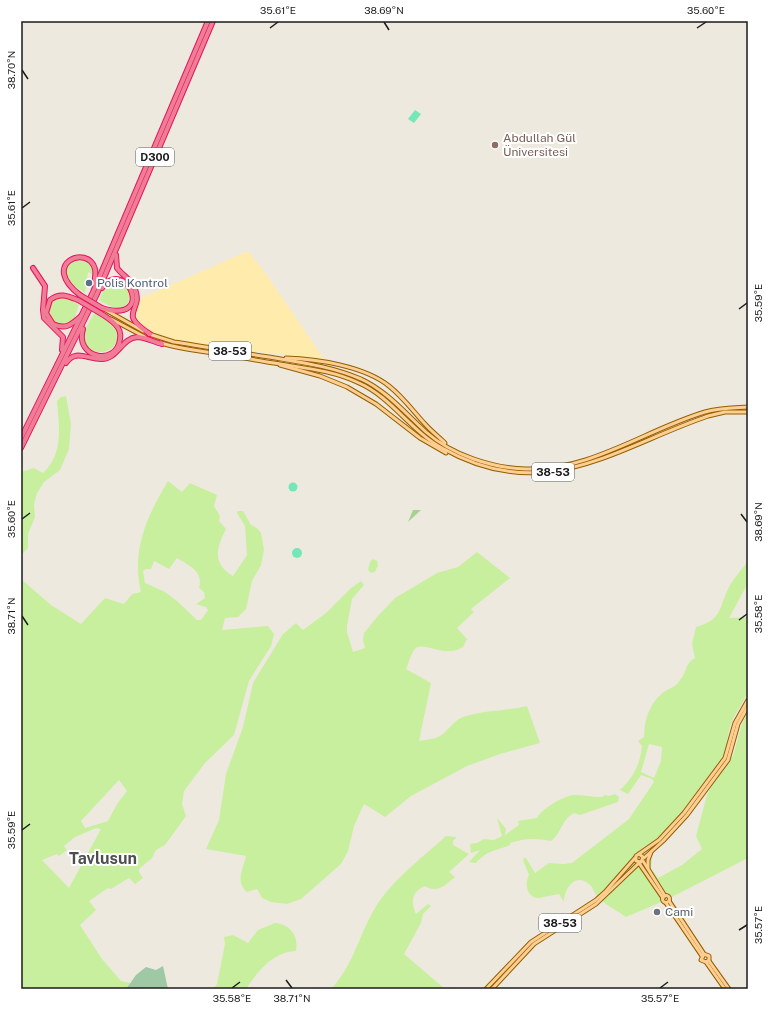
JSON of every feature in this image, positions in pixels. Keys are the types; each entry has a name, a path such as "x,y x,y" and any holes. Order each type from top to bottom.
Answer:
{"highway":[{"name":"D300","path":"21,448 52,388 85,315 93,292 208,21"},
{"name":"D300","path":"21,438 56,367 97,294 214,21"},
{"path":"121,238 115,264 131,282 135,289 136,297 133,317 135,323 150,334"},
{"path":"85,315 82,335 84,346 94,355 106,356 115,351 120,341 120,336 115,324 67,284 63,275 65,266 75,257 87,259 94,266 96,273 93,292"},
{"path":"33,268 45,286 43,310 44,318 47,323 61,334 64,341 56,367"},
{"path":"85,315 72,324 62,327 53,324 47,317 46,308 54,297 64,295 101,311 115,312 125,310 133,299 132,290 123,280 114,279 106,283 97,294"},
{"path":"52,388 67,361 73,356 106,359 114,355 131,340 138,338 162,344"}],"main road":[{"name":"38-53","path":"101,311 150,334 174,342 338,369 375,387 396,404 428,434 449,447 488,463 526,469 548,469 570,465 598,456 705,412 725,408 748,408"},
{"name":"38-53","path":"101,311 140,335 162,344 188,350 243,357 335,374 360,383 373,391 422,435 441,448 467,461 505,472 549,473 570,469 600,460 708,416 726,412 748,412"},
{"path":"273,358 302,358 329,363 378,378 401,396 425,424 449,447"},
{"path":"274,363 315,374 343,385 376,404 429,445 456,456"},
{"path":"725,989 708,961 709,956 703,955 667,902 663,901 664,897 642,861 635,858 659,840 684,813 725,758 735,723 748,700"},
{"path":"492,989 534,944 596,904 642,861 687,815 728,760 738,724 748,706"},
{"path":"648,870 648,861 652,851"},
{"path":"639,854 664,897 669,898 667,902"},
{"name":"38-53","path":"486,989 531,942 596,900 606,891 635,858"},
{"path":"703,955 701,960 708,961 729,989"}],"green space":[{"path":"415,110 421,114 414,123 408,119"},
{"path":"75,260 87,262 94,270 94,275 88,272 85,293 68,282 65,271 69,264"},
{"path":"118,281 128,287 131,296 126,306 117,309 99,301 108,285"},
{"path":"59,298 68,298 79,305 74,318 70,323 56,325 48,313 51,303"},
{"path":"95,312 109,321 116,329 117,339 115,345 106,351 95,352 90,350 84,341 84,335 88,323"},
{"path":"66,396 71,424 69,449 60,470 44,482 37,493 34,504 35,517 28,534 28,548 21,555 21,472 34,468 43,473 50,465 59,439 57,401 61,397"},
{"path":"168,481 182,492 190,483 217,495 214,506 220,516 219,521 226,529 218,548 219,560 221,566 233,576 247,555 245,526 237,513 238,511 243,511 251,525 257,528 261,533 264,550 261,565 252,581 246,609 238,617 225,618 222,630 268,626 274,634 271,646 249,681 234,735 205,763 184,791 182,804 186,816 165,845 156,850 152,858 139,869 139,872 143,878 135,884 129,878 111,889 108,888 89,901 96,910 80,925 102,959 121,981 130,983 126,989 21,989 21,579 51,605 81,624 105,598 124,604 132,594 141,592 138,577 140,548 148,520","holes":["177,558 194,569 199,577 199,588 204,592 205,598 196,604 206,607 208,610 201,620 197,620 165,592 145,583 143,571 146,569 151,569 154,561 169,569","119,780 127,791 117,804 108,821 85,828 81,821","96,828 101,829 69,888 42,860 57,854 59,856 67,850 64,846 75,837"]},
{"path":"291,483 295,483 297,487 295,491 291,491 289,489 289,485"},
{"path":"413,510 421,510 408,522"},
{"path":"295,548 299,548 301,549 301,557 295,558 292,555 292,551"},
{"path":"477,552 510,578 471,609 474,612 457,628 467,639 463,647 456,650 442,651 419,647 415,649 412,654 406,669 431,683 419,741 440,736 456,721 463,717 479,713 527,706 540,743 500,754 467,766 411,796 385,817 364,804 354,826 348,851 341,864 301,899 287,904 271,902 262,898 257,889 247,892 241,884 241,875 246,856 206,849 219,820 226,774 243,727 253,683 283,634 296,623 303,630 326,613 351,588 361,581 364,585 352,599 347,632 353,652 365,648 363,640 364,633 395,598 437,573 458,567"},
{"path":"373,559 377,561 378,565 375,572 371,573 368,570 370,562"},
{"path":"748,561 748,583 729,618 748,617 747,694 732,721 721,760 674,822 645,854 652,859 651,868 658,878 682,865 702,849 696,836 707,795 714,781 733,756 742,724 748,711 748,858 666,900 626,917 601,900 590,885 584,881 575,881 568,887 564,897 564,902 559,894 539,898 532,896 529,893 527,886 529,875 523,860 524,858 526,858 535,873 549,863 572,863 629,819 654,782 652,779 641,775 628,794 620,790 629,781 638,765 642,746 638,741 644,737 647,717 655,700 665,691 677,684 689,662 695,658 692,644 696,627 705,624 716,616 729,587","holes":["649,744 662,747 661,761 654,778 641,772"]},
{"path":"615,794 619,797 618,802 580,815 574,813 566,819 555,838 551,841 530,839 515,841 510,843 510,845 488,853 476,863 469,862 480,850 471,853 470,844 477,843 484,839 494,840 502,836 497,818 506,829 505,835 519,825 518,821 537,818 539,814 548,807 569,796 577,795 602,797 605,795 609,796"},
{"path":"446,836 457,837 453,841 453,845 469,854 449,872 455,877 441,888 434,889 425,886 420,888 415,894 413,898 413,905 416,914 428,904 431,906 423,914 421,923 404,954 445,989 331,989 345,970 369,918 382,898 408,870"},
{"path":"275,923 289,928 295,936 297,946 296,951 288,952 273,959 261,969 246,989 213,989 217,984 225,944 224,937 233,935 248,943 258,930"},
{"path":"163,966 168,989 126,989 136,975 146,967 156,970"}],"sand":[{"path":"248,251 268,277 324,359 190,346 171,341 154,334 139,324 136,315 139,299"}],"place":[{"name":"Abdullah Gül Üniversitesi","path":"495,145"},
{"name":"Polis Kontrol","path":"89,283"},
{"name":"Cami","path":"657,912"}],"district":[{"name":"Tavlusun","path":"103,858"}]}
